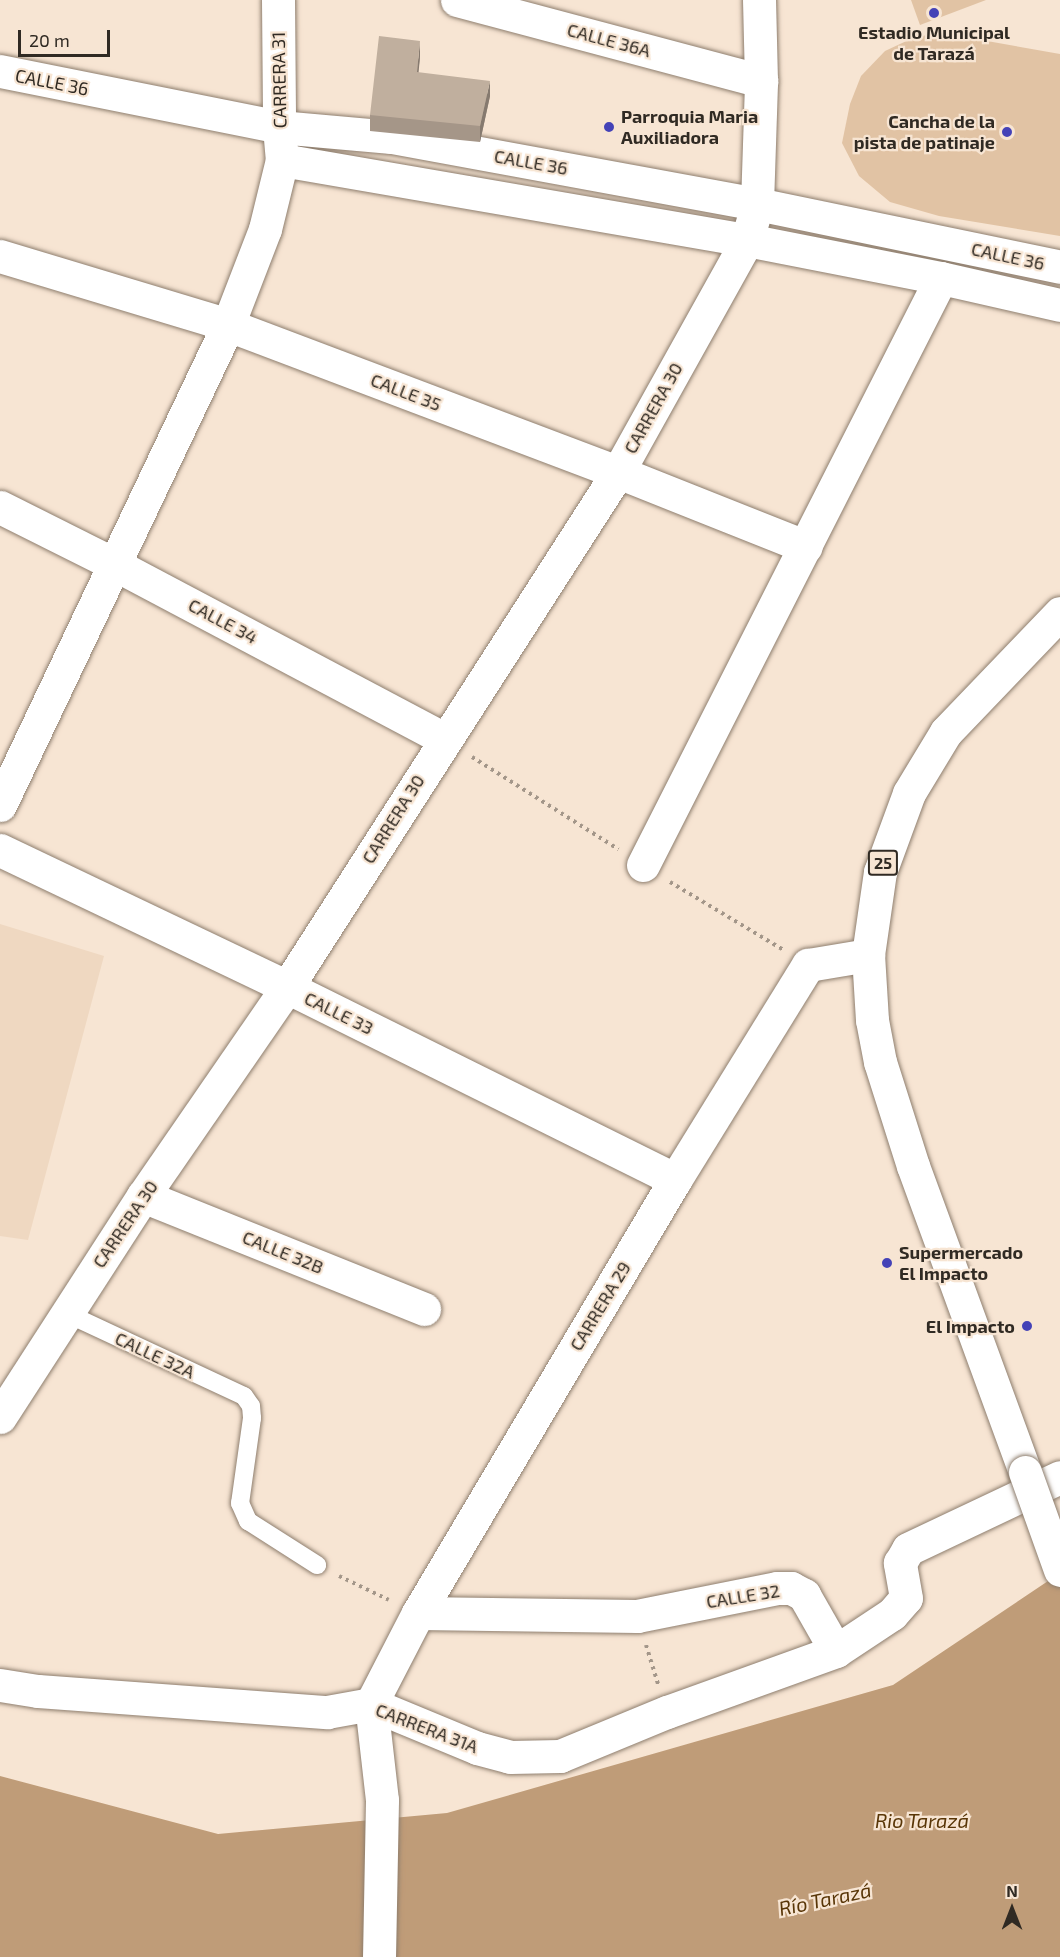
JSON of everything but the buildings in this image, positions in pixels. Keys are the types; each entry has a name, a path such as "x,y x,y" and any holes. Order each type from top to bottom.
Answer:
{"street":[{"name":"CARRERA 31","path":"0,805 228,324 265,229 282,160 279,127 278,0"},
{"name":"CALLE 36A","path":"457,0 761,81"},
{"name":"CARRERA 30","path":"0,1417 143,1196 287,987 444,739 618,472 747,240 757,204 761,81 759,0"},
{"name":"CALLE 36","path":"0,71 279,127 392,137 757,204 1060,267"},
{"name":"CALLE 36","path":"282,160 747,240 941,278 1060,305"},
{"name":"CALLE 35","path":"0,256 228,324 618,472 807,547"},
{"path":"643,865 807,547 941,278"},
{"name":"CALLE 34","path":"0,507 114,564 444,739"},
{"name":"25","path":"1060,614 946,732 909,793 880,872 868,955 872,1020 880,1062 913,1166 1060,1570"},
{"name":"CALLE 33","path":"0,850 287,987 675,1180"},
{"name":"CARRERA 29","path":"371,1704 418,1613 675,1180 808,965 868,955"},
{"name":"CALLE 32B","path":"143,1196 424,1309"},
{"path":"836,1651 892,1614 906,1598 900,1563 908,1549 1060,1477"},
{"name":"CALLE 32","path":"418,1613 637,1616 766,1590 791,1588 804,1595 836,1651"},
{"name":"CARRERA 31A","path":"0,1685 38,1691 327,1712 371,1704 477,1748 510,1757 560,1756 667,1712 836,1651"},
{"path":"371,1704 382,1800 379,1957"}],"lane":[{"name":"CALLE 32A","path":"66,1313 244,1396 251,1406 252,1418 240,1503 248,1521 317,1565"}],"path":[{"path":"317,1565 418,1613"},
{"path":"637,1616 667,1712"}],"shaded area":[{"name":"Estadio Municipal de Tarazá","path":"911,0 986,0 920,25"},
{"path":"942,33 1060,54 1060,236 939,216 890,202 859,176 842,143 850,104 861,76 885,51 915,37"},
{"path":"0,924 104,956 28,1240 0,1236"}],"water":[{"name":"Rio Tarazá","path":"1060,1573 1060,1957 0,1957 0,1776 218,1834 447,1813 893,1685"}],"place":[{"name":"Estadio Municipal de Tarazá","path":"934,13"},
{"name":"Parroquia Maria Auxiliadora","path":"609,127"},
{"name":"Cancha de la pista de patinaje","path":"1007,132"},
{"name":"Supermercado El Impacto","path":"887,1263"},
{"name":"El Impacto","path":"1027,1326"}],"water label":[{"name":"Río Tarazá","path":"825,1899"}]}
